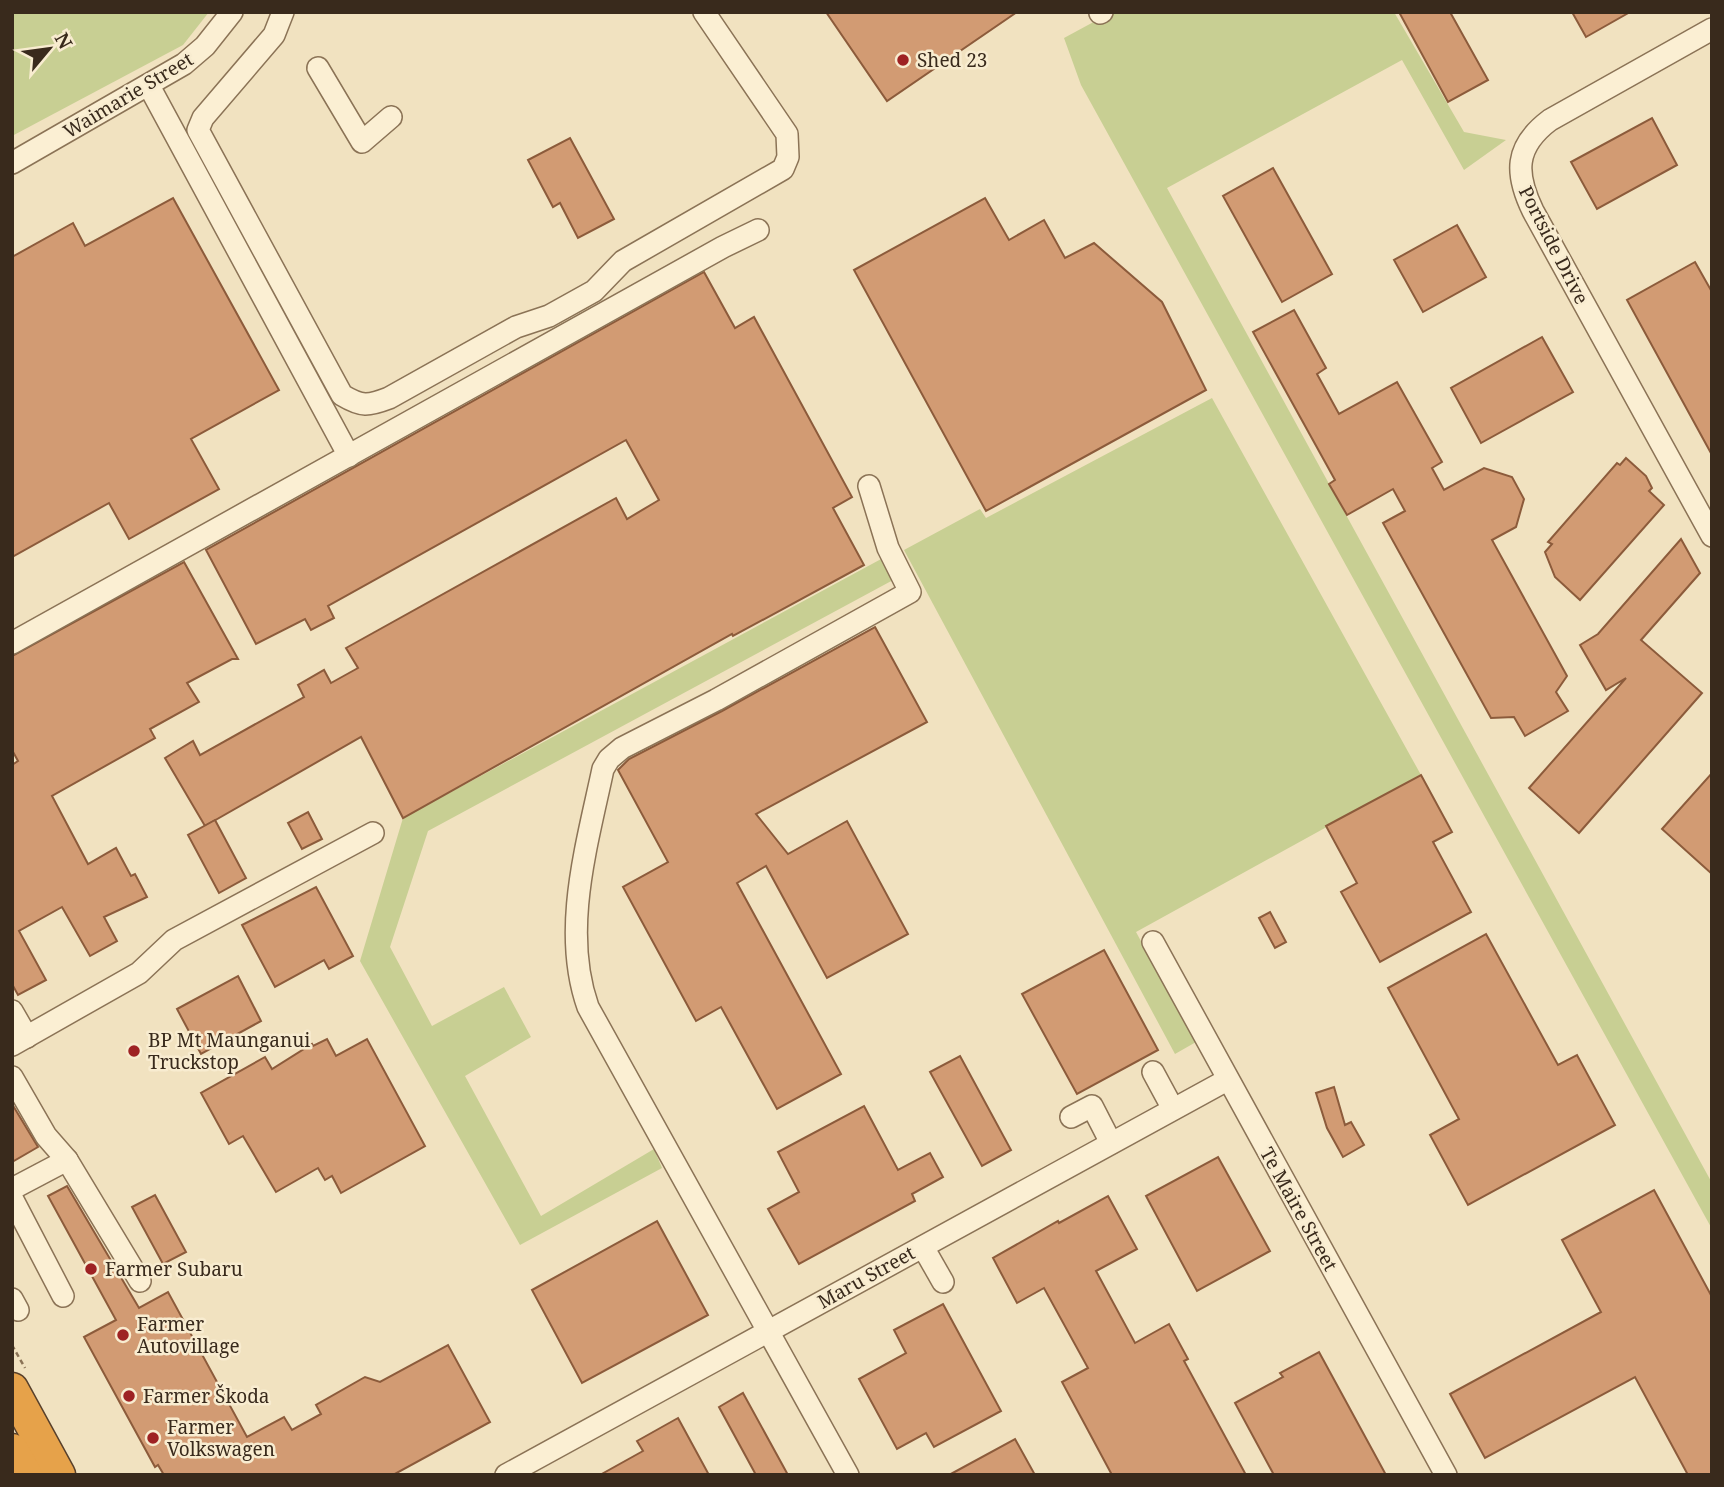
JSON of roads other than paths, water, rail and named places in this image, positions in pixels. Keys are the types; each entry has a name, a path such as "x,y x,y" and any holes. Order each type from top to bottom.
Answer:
{"highway":[{"path":"12,1390 58,1475"},
{"path":"12,1450 26,1475"}],"street":[{"name":"Waimarie Street","path":"12,163 184,64 205,46 232,12"},
{"path":"283,12 274,35 203,118 198,130 342,395 358,404 372,404 389,398 516,327 549,316 594,291 624,261 783,169 788,157 786,134 704,12"},
{"name":"Portside Drive","path":"1712,29 1549,120 1532,135 1525,147 1520,169 1522,186 1533,211 1712,536"},
{"path":"318,68 362,142 391,117"},
{"path":"149,86 349,456"},
{"path":"12,643 758,230"},
{"path":"848,1475 588,1007 578,972 576,944 583,866 603,769 615,753 911,592 888,548 869,486"},
{"path":"12,1011 20,1041 139,973 174,940 373,833"},
{"name":"Te Maire Street","path":"1153,942 1446,1475"},
{"path":"1153,1072 1173,1109"},
{"path":"12,1076 46,1136 67,1160 140,1281"},
{"name":"Maru Street","path":"506,1475 1227,1080"},
{"path":"1071,1117 1091,1107 1111,1143"},
{"path":"12,1189 67,1160"},
{"path":"12,1198 63,1296"},
{"path":"923,1247 943,1282"}],"place":[{"name":"Shed 23","path":"903,60"},
{"name":"BP Mt Maunganui Truckstop","path":"134,1051"},
{"name":"Farmer Subaru","path":"91,1269"},
{"name":"Farmer Autovillage","path":"123,1335"},
{"name":"Farmer Škoda","path":"129,1396"},
{"name":"Farmer Volkswagen","path":"153,1438"}]}
